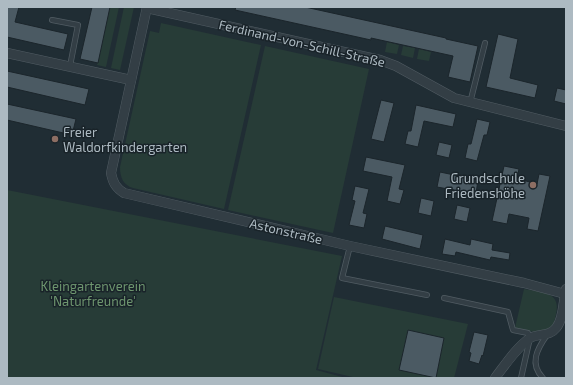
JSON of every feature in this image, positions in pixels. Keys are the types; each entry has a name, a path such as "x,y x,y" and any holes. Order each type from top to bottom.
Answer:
{"street":[{"name":"Astonstraße","path":"147,7 111,174 113,182 117,188 124,193 350,246 565,291"},
{"name":"Ferdinand-von-Schill-Straße","path":"147,7 380,60 396,66 449,96 470,103 566,126"},
{"path":"7,53 131,80"},
{"path":"495,378 530,338 548,334 563,322 565,291"}],"lane":[{"path":"52,20 78,25 70,66"},
{"path":"470,103 485,43"},
{"path":"350,246 342,278 427,295"},
{"path":"444,298 508,312 513,330 528,333 530,338 521,378"},
{"path":"543,378 539,374 535,360 538,347 548,334"}],"green space":[{"path":"110,7 119,7 106,67 97,65"},
{"path":"124,7 134,7 120,70 111,68"},
{"path":"161,23 261,45 224,209 133,188 124,183 121,177 120,167 150,31 159,33"},
{"path":"387,42 399,45 397,54 385,52"},
{"path":"265,46 369,69 333,233 228,210"},
{"path":"403,46 415,48 413,58 401,55"},
{"path":"419,49 431,52 429,61 417,59"},
{"name":"Kleingartenverein 'Naturfreunde'","path":"7,190 342,256 316,370 346,378 7,378"},
{"path":"524,289 548,294 556,301 556,314 551,329 539,333 515,328"},
{"path":"334,297 468,324 454,378 357,378 318,369"}],"building":[{"path":"7,7 19,7 15,22 68,34 64,50 7,37"},
{"path":"92,7 110,7 98,63 80,59"},
{"path":"236,7 305,7 478,46 470,82 448,77 453,56 371,38 371,40 235,10"},
{"path":"498,34 518,39 510,78 538,85 535,98 486,87"},
{"path":"7,71 89,89 85,105 7,87"},
{"path":"557,88 566,90 566,104 554,101"},
{"path":"381,100 394,103 384,142 371,139"},
{"path":"7,104 76,119 72,135 7,120"},
{"path":"416,105 456,114 453,127 424,121 418,147 405,144 408,131 411,131"},
{"path":"477,119 490,122 487,135 484,135 477,161 465,158 468,144 471,144"},
{"path":"439,142 452,145 449,158 436,155"},
{"path":"366,157 405,165 399,189 404,190 400,204 387,201 392,177 363,171"},
{"path":"504,166 519,169 517,179 537,184 539,174 550,176 538,231 527,229 529,218 509,214 507,224 492,221"},
{"path":"440,172 478,180 476,194 437,187"},
{"path":"355,186 369,189 363,213 367,214 364,228 349,225 355,201 352,200"},
{"path":"421,198 434,201 431,216 418,213"},
{"path":"457,205 470,208 467,222 454,219"},
{"path":"385,226 423,235 420,249 382,239"},
{"path":"445,239 470,245 471,239 493,244 492,250 510,253 509,260 491,257 490,260 456,252 455,256 442,254"},
{"path":"408,330 444,338 436,378 399,370"},
{"path":"474,332 488,335 483,356 482,355 479,364 469,361 471,353 469,352"}],"place":[{"name":"Freier Waldorfkindergarten","path":"55,139"},
{"name":"Grundschule Friedenshöhe","path":"533,185"}]}
